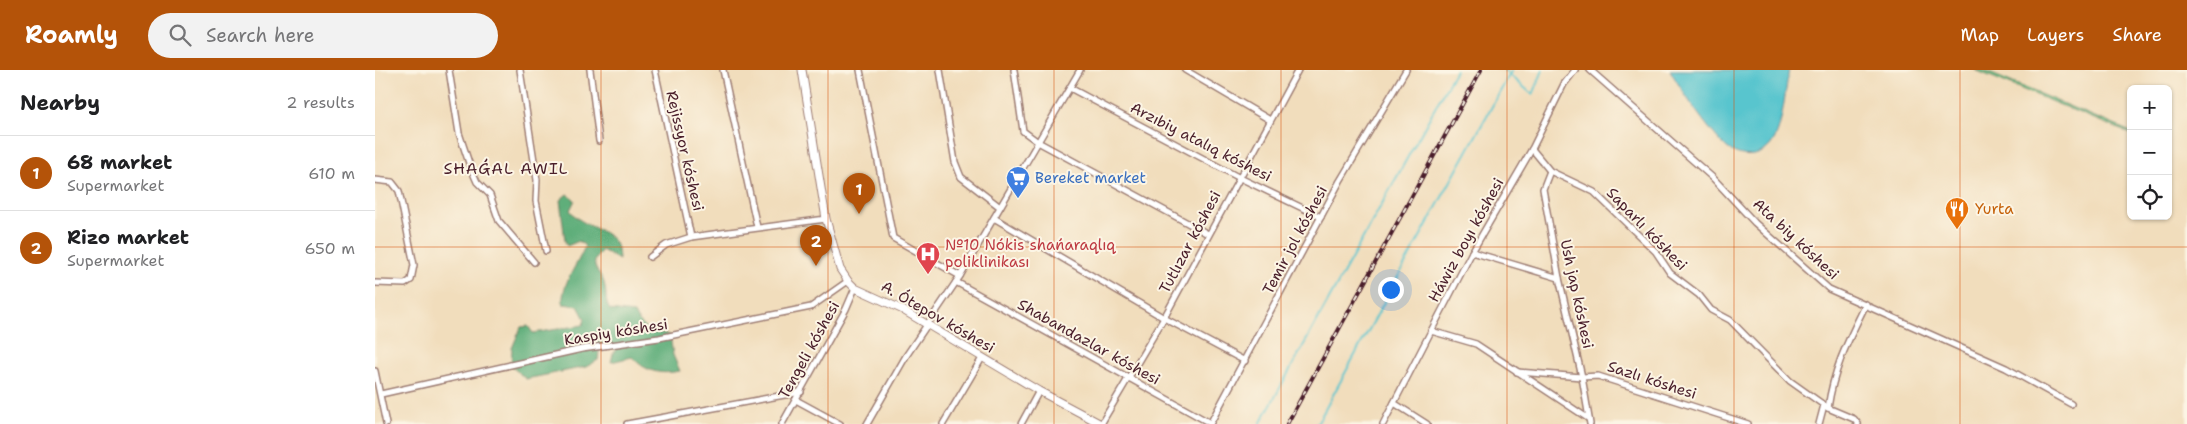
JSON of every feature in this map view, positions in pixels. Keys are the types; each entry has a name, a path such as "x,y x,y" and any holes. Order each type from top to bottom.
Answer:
{"street":[{"path":"449,70 459,133 477,182 490,195 499,221 534,262"},
{"path":"521,70 537,180 536,201 546,251"},
{"path":"590,70 599,141"},
{"name":"Rejissyor kóshesi","path":"655,70 691,237"},
{"path":"723,70 757,227"},
{"name":"A. Ótepov kóshesi","path":"802,70 826,219 839,269 848,281 855,288 927,323 1039,391 1101,424"},
{"path":"860,70 893,238 960,276"},
{"path":"940,70 955,162 961,177 1000,207"},
{"path":"1014,70 1023,131 1038,142 1207,234"},
{"path":"867,424 905,356 960,276 1080,70"},
{"path":"1185,70 1270,120"},
{"name":"Tutlızar kóshesi","path":"1101,424 1164,318 1207,234 1298,70"},
{"name":"Temir jol kóshesi","path":"1210,424 1321,217 1406,70"},
{"name":"Háwiz boyı kóshesi","path":"1383,424 1472,252 1532,149 1564,84 1575,70"},
{"name":"Ata biy kóshesi","path":"1589,70 1713,178 1755,222 1829,289 2007,368 2071,404"},
{"name":"Arzıbiy atalıq kóshesi","path":"1070,88 1238,178 1321,217"},
{"name":"Saparlı kóshesi","path":"1532,149 1550,171 1595,192 1656,252 1670,273 1699,295 1711,310 1730,320 1790,381 1826,407 1854,420 1858,424"},
{"name":"Ush jap kóshesi","path":"1550,171 1543,189 1559,278 1582,377 1589,422"},
{"path":"375,180 391,182 399,191 414,266 411,280 405,284 375,283"},
{"path":"994,218 1164,318 1245,361"},
{"path":"650,258 666,245 691,237 826,219"},
{"path":"1472,252 1559,278"},
{"name":"Kaspiy kóshesi","path":"381,394 582,349 659,338 811,307 848,281"},
{"name":"Shabandazlar kóshesi","path":"956,282 1210,424"},
{"name":"Tengeli kóshesi","path":"782,424 847,309 855,288"},
{"path":"1819,424 1826,407 1836,369 1866,304"},
{"name":"Sazlı kóshesi","path":"1431,331 1476,344 1589,422"},
{"path":"943,424 983,358"},
{"path":"375,371 386,424"},
{"name":"Sazlı kóshesi","path":"1517,372 1582,377 1598,376 1617,380 1726,421 1748,424"},
{"path":"1021,424 1039,391"},
{"path":"627,424 801,392"},
{"path":"796,400 839,424"},
{"path":"1394,403 1427,424"}],"green space":[{"path":"1975,70 1982,70 2127,130 2127,132"},
{"path":"567,194 575,200 570,210 584,223 608,235 618,249 619,260 602,250 595,261 596,269 604,281 608,307 610,310 634,313 637,319 651,333 664,333 670,336 673,355 680,371 666,373 654,371 643,366 632,357 611,362 613,354 617,349 607,344 599,351 598,360 586,367 526,379 511,366 512,348 521,327 528,326 533,333 583,325 585,319 578,306 563,304 567,281 585,246 579,241 567,246 565,241 560,200"}],"water":[{"path":"1670,70 1789,70 1780,125 1771,145 1759,154 1752,155 1737,154 1730,150 1717,138 1702,119"}],"waterway":[{"path":"1260,424 1456,70"},
{"path":"1504,70 1533,95 1543,70"},
{"path":"1317,424 1512,70"}],"railway":[{"path":"1287,424 1481,70"}],"place":[{"name":"Bereket market","path":"1018,199"},
{"name":"68 market","path":"859,214"},
{"name":"Yurta","path":"1957,230"},
{"name":"Rizo market","path":"816,266"},
{"name":"№10 Nókis shańaraqlıq poliklinikası","path":"928,275"}],"district":[{"name":"SHAǴAL AWIL","path":"506,168"}]}
